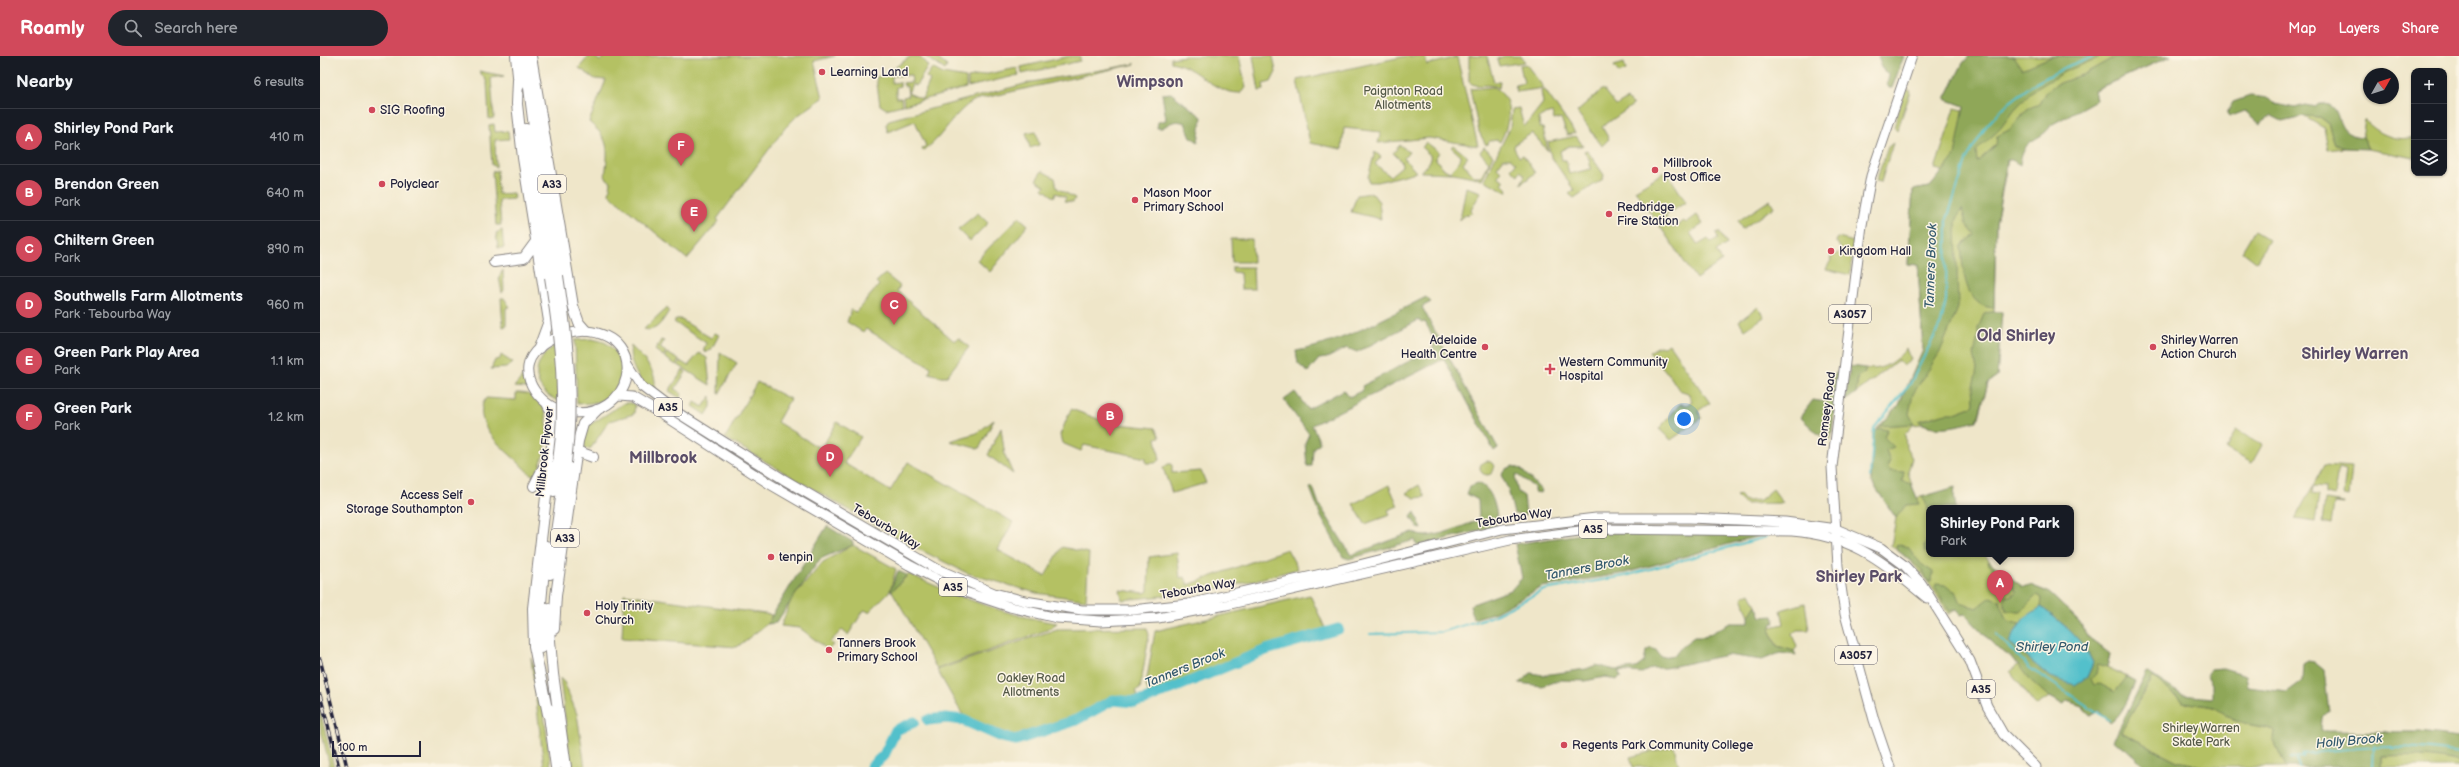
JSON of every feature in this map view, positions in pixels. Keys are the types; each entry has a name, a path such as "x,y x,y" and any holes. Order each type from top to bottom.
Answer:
{"highway":[{"name":"A33","path":"516,56 518,80 540,194"},
{"name":"A33","path":"525,56 540,194"},
{"name":"A33","path":"531,56 573,306 579,323 586,331"},
{"name":"A33","path":"518,80 517,104 535,243 550,277 549,321 539,348"},
{"name":"Millbrook Flyover","path":"540,194 550,277 566,328 571,379 558,460 541,603 541,644 548,714 556,767"},
{"path":"524,258 535,243"},
{"path":"494,262 524,258 550,277"},
{"name":"A33","path":"548,405 554,422 558,460"},
{"name":"A33","path":"566,767 553,674 556,596 576,451 583,424 597,410"},
{"path":"576,451 593,457"},
{"name":"Millbrook Flyover","path":"553,674 547,613 558,460"},
{"path":"534,486 558,460"}],"main road":[{"name":"Romsey Road","path":"1890,767 1874,720 1845,614 1836,529 1833,463 1862,225 1871,176 1912,56"},
{"path":"586,331 601,334 612,339 623,352 627,364 626,378 619,396 597,410 568,412 548,405 537,394 528,375 530,361 539,348 556,337 586,331"},
{"name":"Tebourba Way","path":"627,364 641,386 670,408 913,557 994,593 1057,607 1132,610 1188,604 1347,568 1502,529 1596,518 1690,518 1785,522 1836,529"},
{"name":"Tebourba Way","path":"619,396 632,397 658,412 768,483 909,565 956,589 1010,607 1057,618 1101,621 1158,618 1226,605 1510,540 1595,529 1792,531 1837,539"},
{"name":"A35","path":"1836,529 1869,541 1894,556 1921,583 1970,662 1987,706 2003,734 2036,767"},
{"name":"A35","path":"1837,539 1857,546 1878,558 1934,604"}],"green space":[{"path":"589,56 594,56 600,61 605,56 835,56 814,61 823,98 797,116 785,128 717,219 719,221 687,259 609,194 611,182 605,177 607,152 605,140 596,128 589,122 606,80 595,79 579,68"},
{"path":"911,56 919,56 928,66 916,86 912,84 908,93 922,99 930,80 926,77 932,68 943,74 966,78 966,88 904,105 903,97 908,96 907,86 904,86 903,83 912,82 911,75 892,76 892,83 900,82 900,86 896,87 896,98 901,98 902,105 886,109 880,105 876,77 883,76"},
{"path":"925,56 934,56 947,66 945,70"},
{"path":"1070,56 1080,56 1080,61 1022,74 1021,67"},
{"path":"1186,56 1239,56 1246,88 1240,93 1221,89 1189,69 1171,62 1171,58"},
{"path":"1253,56 1273,56 1276,72 1271,82 1263,84 1264,90 1259,91"},
{"name":"Paignton Road Allotments","path":"1406,56 1425,56 1427,65 1457,57 1478,146 1429,138 1378,143 1381,132 1344,128 1342,149 1310,143 1297,80"},
{"path":"1469,56 1487,56 1494,82 1500,82 1499,88 1495,86 1475,85 1469,82"},
{"path":"1504,56 1521,56 1525,62 1499,66 1497,59"},
{"path":"1878,56 1904,56 1892,88 1889,88 1887,84 1889,75 1884,72"},
{"path":"1969,56 2013,56 2022,69 2053,56 2103,56 2064,72 2031,92 2014,110 2000,129 1976,151 1977,162 1996,145 1997,136 2009,130 2027,109 2039,104 2046,91 2055,85 2084,74 2111,59 2124,56 2171,56 2094,90 2096,100 2051,125 2043,134 2028,144 2024,149 2020,165 2012,160 2007,160 1996,223 1994,308 1984,306 1976,301 1967,286 1964,276 1961,246 1975,235 1966,224 1962,209 1956,221 1958,308 1940,352 1913,394 1909,414 1913,424 1880,426 1899,405 1923,350 1918,265 1908,264 1913,190 1930,187 1955,156 1964,106 1945,99 1963,63"},
{"path":"1970,56 2171,56 2077,98 2010,150 1996,223 1994,312 2002,312 1997,377 1988,383 1979,418 1935,427 1922,424 1913,425 1905,434 1906,447 1912,458 1908,472 1916,498 1941,492 1931,505 1926,505 1926,557 1986,557 1992,564 2023,587 2030,585 2048,592 2079,621 2087,636 2110,654 2107,667 2131,679 2110,723 2098,710 2090,715 2082,706 2067,701 2064,705 2049,697 2036,706 2010,671 2018,665 2013,658 1998,649 1965,614 1960,615 1956,610 1948,614 1917,568 1891,546 1896,518 1871,481 1873,433 1899,405 1923,350 1918,265 1908,264 1913,190 1930,187 1944,171 1935,169 1955,108 1963,110 1964,106 1945,99 1963,63"},
{"path":"1624,63 1626,70 1619,73 1614,66"},
{"path":"1135,64 975,100 967,105 937,139 923,151 922,149 926,146 915,121 888,132 886,125 889,120 1032,82"},
{"path":"1526,64 1544,88 1517,92 1515,85 1524,83 1520,65"},
{"path":"1017,68 1019,75 968,87 968,78"},
{"path":"479,71 504,76 491,78 494,118 489,119 487,82"},
{"path":"1493,87 1500,92 1508,104 1508,120 1500,142 1497,140 1490,141 1486,145 1479,132 1470,89"},
{"path":"1603,89 1616,106 1627,99 1633,105 1602,127 1609,139 1602,146 1577,112"},
{"path":"1905,89 1911,91 1897,131 1894,127"},
{"path":"1545,90 1575,133 1567,135 1561,118 1554,120 1552,113 1541,116 1539,119 1540,128 1543,128 1548,151 1532,133 1515,144 1514,148 1519,157 1523,155 1535,173 1521,184 1525,175 1520,171 1518,175 1511,169 1516,163 1510,158 1504,158 1497,167 1502,172 1498,176 1504,181 1502,184 1508,190 1507,192 1484,180 1510,128 1512,109 1519,108 1524,127 1543,103 1541,91"},
{"path":"1171,93 1202,117 1198,142 1191,137 1185,123 1175,122 1162,128 1157,128 1158,122 1166,120 1162,94"},
{"path":"2250,96 2269,98 2275,104 2295,108 2305,105 2315,107 2319,104 2328,105 2337,113 2341,125 2345,130 2351,135 2362,137 2368,149 2344,148 2335,144 2328,123 2320,117 2303,116 2282,121 2272,116 2260,124 2245,111 2229,117 2227,113 2233,102"},
{"path":"2303,116 2320,117 2328,123 2335,144 2344,148 2328,150 2324,128"},
{"path":"2365,120 2375,129 2387,136 2394,138 2411,137 2411,157 2368,149 2362,137"},
{"path":"494,124 495,132 508,131 509,139 495,140 496,167 492,165 489,125"},
{"path":"1036,131 1039,145 1030,148 1026,133"},
{"path":"1576,136 1583,146 1569,146 1560,151 1562,160 1566,160 1569,174 1591,169 1589,159 1584,151 1587,150 1604,175 1603,179 1574,198 1569,194 1574,190 1551,157 1548,142"},
{"path":"1426,142 1439,152 1435,159 1440,163 1442,168 1450,172 1460,160 1460,155 1451,147 1453,145 1468,157 1463,163 1474,176 1481,176 1489,162 1480,152 1484,147 1493,155 1482,179 1454,173 1421,172 1431,160 1430,155 1422,148"},
{"path":"1893,143 1881,182 1876,181 1888,147"},
{"path":"1400,145 1409,152 1404,158 1416,172 1378,182 1369,182 1368,177 1375,152 1381,157 1375,164 1390,176 1402,166 1401,161 1393,153"},
{"path":"497,170 498,194 513,193 514,199 499,200 501,225 496,225 492,172"},
{"path":"1042,171 1055,178 1057,188 1075,198 1073,202 1064,201 1066,197 1056,193 1054,197 1043,189 1045,186 1036,180"},
{"path":"1666,171 1686,202 1665,216 1673,228 1684,221 1686,223 1697,215 1703,224 1690,233 1698,245 1708,239 1711,242 1718,238 1716,233 1719,232 1727,244 1716,251 1722,261 1696,279 1635,190"},
{"path":"1466,187 1481,192 1471,210 1472,213 1464,215 1460,220"},
{"path":"1372,193 1379,202 1381,219 1351,212 1357,195"},
{"path":"1770,200 1774,207 1742,229 1738,221"},
{"path":"978,213 988,223 970,241 958,229"},
{"path":"1019,217 1028,225 990,272 977,260"},
{"path":"502,230 504,248 498,248 496,233"},
{"path":"2254,231 2269,240 2256,262 2242,251"},
{"path":"1838,238 1854,242 1850,275 1826,269 1831,260 1830,258 1842,251 1836,241"},
{"path":"1231,239 1252,239 1253,262 1232,262"},
{"path":"1232,267 1253,267 1254,289 1241,289 1240,273 1232,272"},
{"path":"503,270 504,290 502,293 499,277"},
{"path":"885,274 900,286 897,291 954,341 959,338 969,347 947,376 929,373 931,367 866,329 863,332 847,322 851,310 856,312 879,285 876,282"},
{"path":"1426,297 1431,302 1422,307 1498,448 1494,451 1444,359 1312,425 1320,443 1313,448 1312,466 1307,466 1305,443 1309,434 1284,400 1295,392 1308,409 1344,390 1349,397 1363,390 1362,386 1434,348 1431,342 1435,340 1425,322 1421,323 1419,320 1357,352 1347,348 1327,358 1319,359 1308,372 1298,364 1296,351 1346,336"},
{"path":"501,298 504,298 510,307 506,308 506,326 503,327"},
{"path":"667,307 669,311 659,325 653,329 644,329"},
{"path":"1758,307 1764,317 1745,330 1739,321"},
{"path":"1990,312 2002,312 1997,377 1988,383 1977,421 1947,427 1931,427 1925,425 1919,421 1946,413 1955,413 1971,407 1974,403 1973,386 1977,370 1974,354 1978,337 1978,328 1984,314"},
{"path":"676,319 680,319 711,338 715,333 719,335 711,350 707,352 703,351 706,343 674,322"},
{"path":"592,339 606,343 613,349 617,355 622,370 621,378 614,392 604,400 593,403 577,404 575,340"},
{"path":"661,340 664,341 660,348 666,352 663,356 655,350"},
{"path":"1669,344 1710,403 1698,411 1702,418 1671,440 1659,429 1680,404 1687,405 1692,401 1688,393 1679,390 1670,376 1649,352 1659,346 1664,347"},
{"path":"556,345 559,401 549,396 542,390 538,382 537,374 538,366 542,359 548,351"},
{"path":"631,346 650,367 655,380 655,387 652,393 643,384 636,372 631,359"},
{"path":"1906,349 1911,360 1903,366 1898,360 1856,393 1858,376 1865,368 1871,369 1883,367 1897,358"},
{"path":"720,352 737,363 719,394"},
{"path":"667,353 679,360 676,365 664,357"},
{"path":"699,353 707,358 710,385 678,365 680,361 688,366"},
{"path":"501,355 513,363 506,368 491,369 495,360 500,359"},
{"path":"1850,366 1865,368 1865,373 1858,376 1856,393 1845,401"},
{"path":"683,370 686,372 675,389 682,394 680,398 669,391"},
{"path":"1838,372 1832,432 1818,434 1800,417 1813,400 1826,402 1828,379"},
{"path":"523,376 527,388 514,387"},
{"path":"757,382 790,399 777,422 821,449 837,422 861,437 844,463 890,491 908,462 1013,522 998,550 1045,576 1062,547 1089,553 1086,600 1036,593 967,573 906,543 725,438"},
{"path":"516,393 530,395 540,402 545,412 547,439 544,453 535,476 527,471 496,441 489,433 482,416 482,407 486,398 516,400"},
{"path":"711,396 711,407 706,415 693,406 695,402 703,407"},
{"path":"624,403 632,403 635,405 634,414 609,421 591,448 585,449 582,440 588,426"},
{"path":"1071,409 1109,423 1156,428 1160,437 1156,438 1160,460 1155,463 1146,463 1146,458 1084,445 1081,451 1062,443 1060,435"},
{"path":"994,420 979,449 950,441 977,433"},
{"path":"1001,428 1005,456 1013,474 988,455"},
{"path":"1878,428 1887,430 1884,437 1894,447 1886,450 1890,461 1887,467 1890,471 1904,472 1902,481 1911,484 1919,502 1919,504 1906,505 1896,518 1871,481 1873,433"},
{"path":"2236,430 2262,445 2252,463 2226,449"},
{"path":"1832,432 1831,439 1827,441 1818,434"},
{"path":"1484,461 1490,461 1494,465 1494,471 1490,475 1484,475 1480,471 1480,465"},
{"path":"1168,464 1172,464 1172,473 1201,471 1206,483 1172,493 1163,468"},
{"path":"2324,465 2352,467 2349,496 2343,495 2346,470 2338,468 2334,496 2325,494 2325,487 2313,486 2312,494 2319,495 2315,522 2295,519"},
{"path":"1513,466 1521,469 1542,491 1541,493 1534,492 1534,487 1516,474 1515,479 1518,492 1524,496 1526,515 1514,514 1508,489 1501,475 1504,470"},
{"path":"1478,483 1487,489 1496,509 1498,520 1494,527 1417,546 1415,540 1349,559 1343,557 1321,517 1310,488 1313,487 1319,504 1351,555 1413,532 1419,535 1436,535 1479,520 1478,500 1467,494 1470,486"},
{"path":"1389,485 1398,506 1388,510 1390,515 1365,524 1353,504"},
{"path":"1419,485 1425,497 1415,498 1406,493"},
{"path":"1955,487 1954,495 1956,505 1926,505 1922,497"},
{"path":"1773,489 1783,503 1745,504 1736,496 1740,495 1745,501 1760,500"},
{"path":"2325,500 2344,503 2334,503 2331,525 2322,523"},
{"path":"1415,512 1422,529 1418,528 1411,517"},
{"path":"827,526 853,542 853,545 820,559 776,623 767,624"},
{"path":"1595,532 1769,533 1625,573 1542,587 1496,612 1473,619 1470,605 1511,590 1522,578 1515,544"},
{"path":"1926,542 1926,552 1925,551 1924,546"},
{"path":"1900,544 1908,547 1921,564 1933,572 1932,581 1929,582 1920,568 1897,550 1896,546"},
{"path":"853,545 896,569 890,591 869,612 864,610 848,635 842,630 830,642 833,645 828,650 800,628 781,626 791,600 823,562"},
{"path":"1287,549 1298,569 1232,586 1175,595 1122,600 1120,590 1145,593 1148,591 1149,557 1177,553 1180,578 1185,577 1188,585"},
{"path":"1988,561 2023,587 2030,585 2048,592 2079,621 2087,636 2110,654 2107,667 2098,664 2096,674 2091,679 2094,685 2100,684 2115,692 2127,677 2135,681 2126,704 2114,720 2110,723 2098,710 2090,715 2082,706 2067,701 2064,705 2049,697 2028,678 2013,658 1998,649 1965,614 1960,615 1956,610 1949,611 1935,587 1936,584 1945,585 1951,590 1955,591 1960,603 1977,608 1991,597 1999,600 2008,621 2020,624 2009,642 2050,677 2087,677 2093,663 2088,654 2071,632 2041,607 2042,598 2037,595 2021,611 2007,611 2004,605 2005,596 2012,596 2016,591 1991,567"},
{"path":"898,571 907,575 892,591 890,591"},
{"name":"Oakley Road Allotments","path":"909,574 945,590 999,610 1037,620 1057,623 1047,630 937,669 892,591"},
{"path":"1750,593 1756,605 1749,616 1742,597"},
{"path":"624,594 772,615 767,624 737,647 622,638"},
{"path":"1310,595 1326,630 1265,648 1149,695 1146,684 1155,631"},
{"path":"1805,603 1809,630 1797,630 1792,634 1797,647 1794,651 1777,646 1770,632 1771,627 1784,624 1781,610"},
{"path":"1756,605 1761,617 1773,616 1775,623 1772,623 1770,632 1777,646 1794,651 1796,655 1780,653 1762,660 1727,655 1665,668 1652,668 1642,673 1618,671 1621,677 1616,680 1605,677 1585,681 1560,680 1542,686 1519,683 1531,673 1543,675 1586,669 1596,665 1615,670 1636,668 1644,662 1646,651 1651,648 1656,650 1661,657 1675,655 1682,646 1694,637 1704,637 1730,623 1749,623 1749,616"},
{"name":"Oakley Road Allotments","path":"1147,628 1149,635 1140,689 1136,691 1138,697 1110,698 1085,713 1018,737 965,719 937,670 1057,629"},
{"path":"531,658 540,683 551,767 544,767"},
{"path":"2308,661 2314,662 2324,670 2329,711 2322,718 2321,731 2420,732 2459,737 2459,762 2430,757 2381,756 2381,767 2286,767 2273,739 2274,730 2236,721 2214,707 2183,702 2153,677 2121,732 2177,761 2205,767 2143,767 2144,765 2125,748 2113,741 2147,672 2182,695 2212,698 2212,684 2207,676 2210,669 2223,668 2246,675 2248,687 2287,692 2302,681 2303,664"},
{"name":"Shirley Warren Skate Park","path":"2153,677 2183,702 2215,707 2236,721 2274,730 2286,767 2205,767 2177,761 2121,732"},
{"path":"560,678 564,682 577,714 585,767 571,767"},
{"path":"320,710 334,767 330,767 320,726"},
{"path":"1674,746 1679,767 1633,767 1630,757"},
{"path":"2381,756 2434,756 2459,762 2459,767 2381,767"}],"water":[{"name":"Shirley Pond","path":"2041,607 2071,632 2083,646 2093,663 2087,677 2075,685 2050,677 2009,642 2024,618"}],"waterway":[{"name":"Tanners Brook","path":"1870,477 1874,428 1910,384 1941,323 1946,300 1947,219 1967,158 1987,125 2005,106 2032,85 2068,66 2094,56"},
{"name":"Tanners Brook","path":"1370,634 1442,632 1493,616 1544,590 1625,576 1766,537"},
{"name":"Tanners Brook","path":"928,720 946,718 963,720 1002,737 1016,740 1076,720 1113,700 1136,702 1145,700 1266,650 1338,629"},
{"name":"Holly Brook","path":"1996,634 2031,669 2109,720"},
{"path":"871,767 884,755 896,730 914,722"},
{"path":"2373,767 2374,746"},
{"name":"Holly Brook","path":"2291,758 2303,757 2303,754 2381,747 2419,748 2459,753"},
{"path":"2296,758 2299,767"}],"railway":[{"path":"320,659 347,767"},
{"path":"320,695 339,767"}],"place":[{"name":"Learning Land","path":"822,72"},
{"name":"SIG Roofing","path":"372,110"},
{"name":"Green Park","path":"681,166"},
{"name":"Millbrook Post Office","path":"1655,170"},
{"name":"Polyclear","path":"382,184"},
{"name":"Mason Moor Primary School","path":"1135,200"},
{"name":"Redbridge Fire Station","path":"1609,214"},
{"name":"Green Park Play Area","path":"694,232"},
{"name":"Kingdom Hall","path":"1831,251"},
{"name":"Chiltern Green","path":"894,325"},
{"name":"Adelaide Health Centre","path":"1485,347"},
{"name":"Shirley Warren Action Church","path":"2153,347"},
{"name":"Western Community Hospital","path":"1550,369"},
{"name":"Brendon Green","path":"1110,436"},
{"name":"Southwells Farm Allotments","path":"830,477"},
{"name":"Access Self Storage Southampton","path":"471,502"},
{"name":"tenpin","path":"771,557"},
{"name":"Shirley Pond Park","path":"2000,603"},
{"name":"Holy Trinity Church","path":"587,613"},
{"name":"Tanners Brook Primary School","path":"829,650"},
{"name":"Regents Park Community College","path":"1564,745"}],"district":[{"name":"Wimpson","path":"1150,82"},
{"name":"Old Shirley","path":"2016,336"},
{"name":"Shirley Warren","path":"2355,354"},
{"name":"Millbrook","path":"663,458"},
{"name":"Shirley Park","path":"1859,577"}]}
